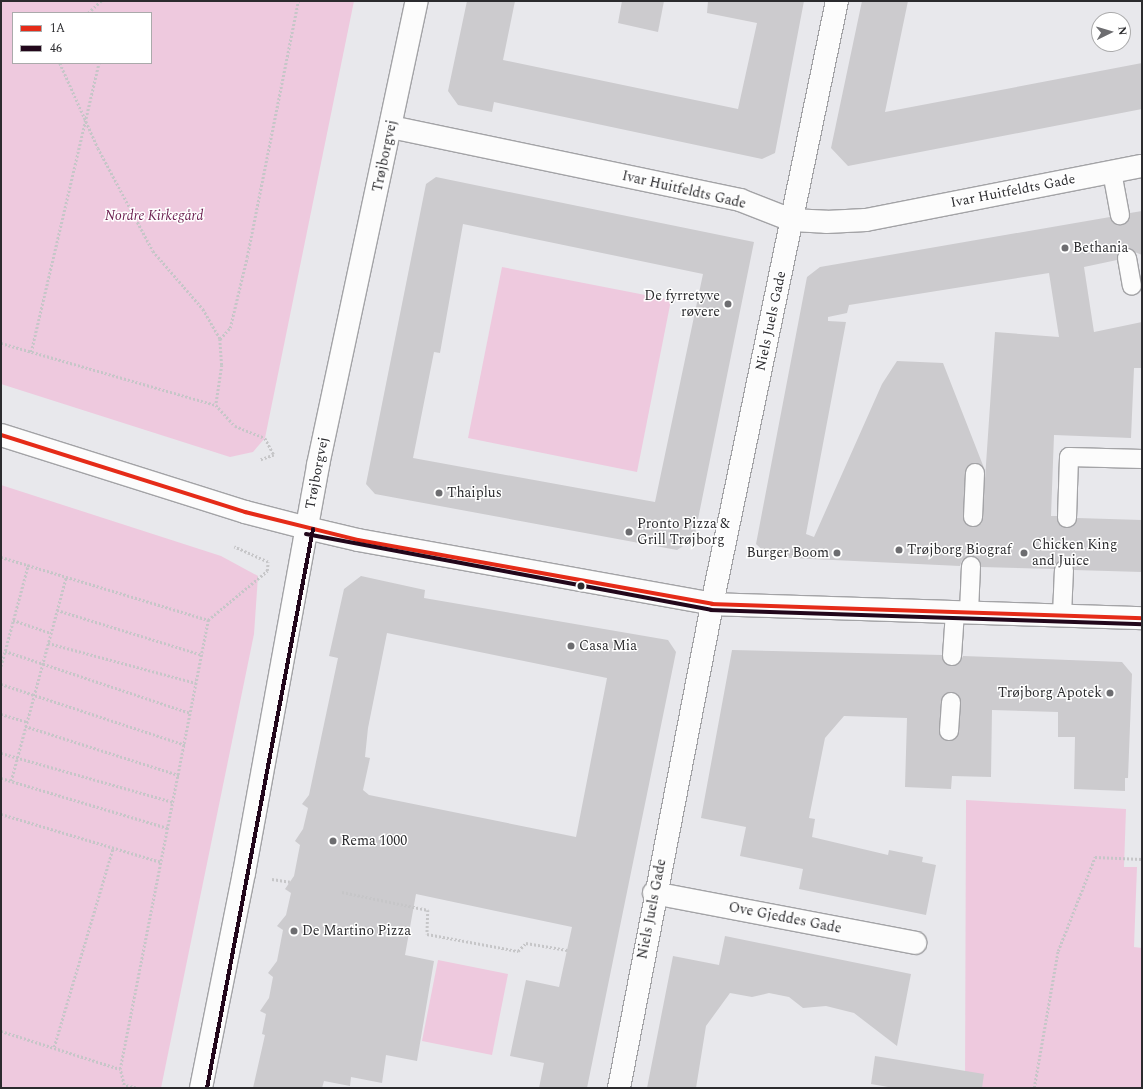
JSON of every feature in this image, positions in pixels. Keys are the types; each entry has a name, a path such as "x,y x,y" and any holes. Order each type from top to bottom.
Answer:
{"street":[{"name":"Trøjborgvej","path":"201,1088 307,528 417,1"},
{"name":"Niels Juels Gade","path":"619,1088 654,893 712,604 837,1"},
{"name":"Ivar Huitfeldts Gade","path":"391,127 740,200 792,220 866,220 1142,166"},
{"path":"1,435 245,512 307,528 358,540 712,604 1142,618"},
{"name":"Ove Gjeddes Gade","path":"654,893 915,943"}],"lane":[{"path":"1112,172 1120,215"},
{"path":"1127,258 1132,286"},
{"path":"1067,518 1069,457 1142,459"},
{"path":"973,517 975,473"},
{"path":"952,656 971,566"},
{"path":"1062,615 1064,570"},
{"path":"949,731 951,702"}],"path":[{"path":"89,12 101,1"},
{"path":"220,339 230,328 248,257 298,1"},
{"path":"60,64 86,120 153,251 203,309 220,339 222,365 216,405"},
{"path":"31,352 99,64"},
{"path":"1,343 216,405 235,426 265,438 274,455 260,460"},
{"path":"136,1088 124,1085 120,1069 185,745 208,620 267,571 268,562 234,547"},
{"path":"1,557 208,620"},
{"path":"1,666 28,565"},
{"path":"11,781 66,577"},
{"path":"57,610 202,655"},
{"path":"13,620 50,633"},
{"path":"48,643 196,683"},
{"path":"5,652 190,713"},
{"path":"1,684 185,745"},
{"path":"1,714 27,722"},
{"path":"25,726 179,775"},
{"path":"1,753 17,759 173,802"},
{"path":"1,778 168,828"},
{"path":"1,814 161,862"},
{"path":"54,1047 113,848"},
{"path":"1034,1088 1058,951 1095,857 1142,859"},
{"path":"342,892 428,910 427,934 518,951 526,943 567,950"},
{"path":"1,1031 120,1069"}],"green space":[{"name":"Nordre Kirkegård","path":"1,1 354,1 265,438 253,452 230,457 1,384"},
{"path":"502,267 671,300 637,472 468,438"},
{"path":"1,485 221,556 258,576 254,634 161,1088 1,1088"},
{"path":"966,800 1126,809 1124,867 1137,867 1134,947 1142,948 1142,1088 965,1088"},
{"path":"438,960 508,974 492,1055 422,1041"}],"building":[{"path":"467,1 515,1 503,60 738,109 757,23 707,13 708,1 804,1 775,153 762,159 494,102 492,112 458,105 448,91"},
{"path":"622,1 664,1 658,32 618,23"},
{"path":"862,1 908,1 885,112 1142,63 1142,109 848,166 831,148"},
{"path":"436,177 754,242 694,539 677,550 375,494 366,484 426,184","holes":["463,224 703,274 655,502 413,458 434,352 440,353"]},
{"path":"1142,211 1142,255 1125,248 1117,254 1117,260 1084,267 1094,332 1142,322 1142,368 1134,368 1131,438 1054,435 1051,516 1057,516 1058,523 1066,528 1072,527 1077,518 1142,520 1142,572 1074,570 1070,561 1064,560 1054,569 981,567 977,557 971,556 962,560 960,566 770,557 756,544 807,277 820,267 1110,217 1116,225 1122,225 1130,213","holes":["1049,273 1059,337 995,332 982,523 972,527 964,521 966,468 975,463 984,468 943,363 897,361 882,384 814,537 806,534 846,322 828,321 828,317 847,313 849,305"]},
{"path":"361,576 425,590 424,598 668,640 676,652 587,1088 539,1088 544,1063 510,1056 526,980 559,987 572,927 416,894 405,955 434,961 417,1061 386,1055 382,1083 351,1077 350,1086 324,1081 322,1088 253,1088 265,1035 262,1034 266,1014 260,1011 269,998 273,977 268,973 277,961 283,930 277,926 286,915 291,893 285,889 294,876 300,845 295,841 303,829 308,808 302,804 309,795 338,658 329,656 344,589","holes":["387,633 607,678 576,837 369,795 363,790 370,758 365,757 368,728"]},
{"path":"732,650 942,655 946,664 952,666 960,662 963,656 1122,662 1132,674 1128,778 1125,778 1125,791 1074,789 1075,737 1058,737 1058,712 992,710 991,777 952,776 951,789 905,787 907,718 844,716 825,738 809,818 815,819 812,837 888,855 889,850 923,857 922,862 936,865 926,915 799,889 803,869 740,856 746,827 701,818","holes":["951,692 957,694 961,703 959,732 949,741 943,739 939,730 941,701"]},
{"path":"725,936 911,974 897,1046 854,1013 826,1006 803,1008 789,997 769,993 752,997 730,993 706,1026 696,1088 647,1088 673,956 719,965"},
{"path":"875,1056 984,1074 982,1088 894,1088 871,1084"}],"transit line":[{"name":"1A","path":"1,435 245,512 358,540 712,604 1142,618"},
{"name":"46","path":"207,1088 313,529"},
{"name":"46","path":"306,534 711,610 1142,624"}],"place":[{"name":"Bethania","path":"1065,248"},
{"name":"De fyrretyve røvere","path":"728,304"},
{"name":"Thaiplus","path":"439,493"},
{"name":"Pronto Pizza & Grill Trøjborg","path":"629,532"},
{"name":"Trøjborg Biograf","path":"899,550"},
{"name":"Burger Boom","path":"837,553"},
{"name":"Chicken King and Juice","path":"1024,553"},
{"name":"Casa Mia","path":"571,646"},
{"name":"Trøjborg Apotek","path":"1110,693"},
{"name":"Rema 1000","path":"333,841"},
{"name":"De Martino Pizza","path":"294,931"}]}
